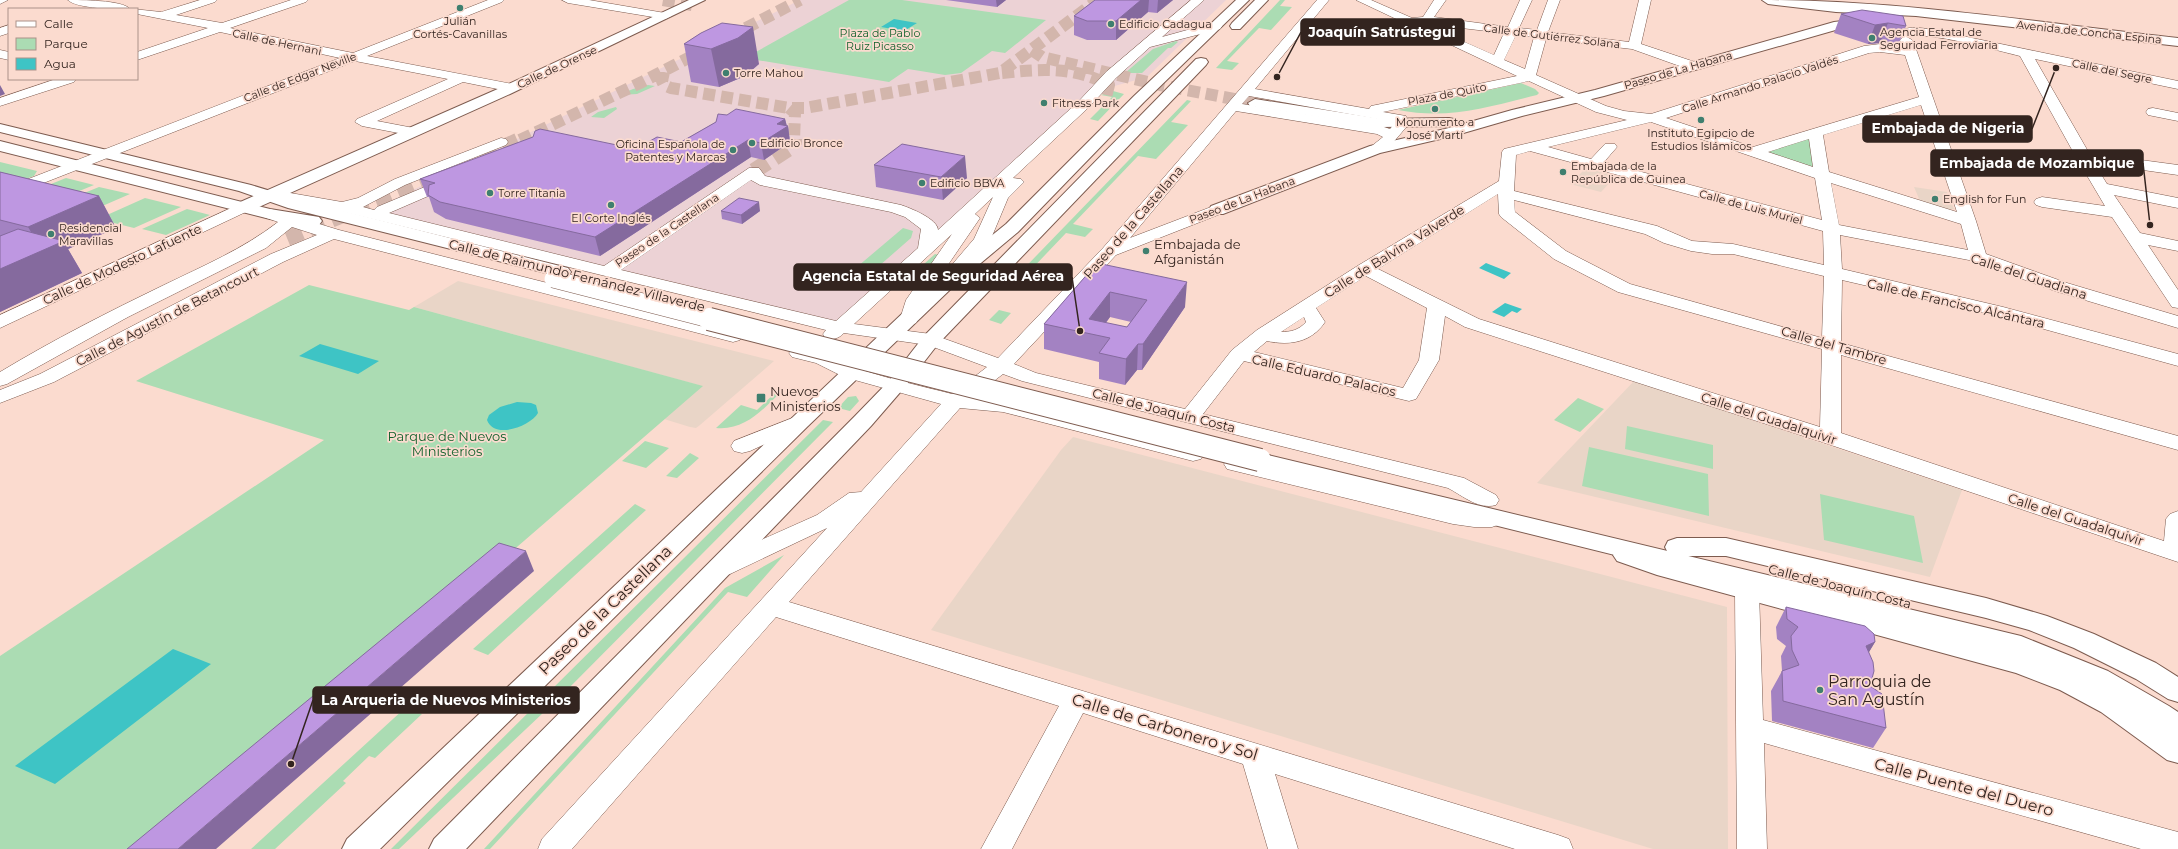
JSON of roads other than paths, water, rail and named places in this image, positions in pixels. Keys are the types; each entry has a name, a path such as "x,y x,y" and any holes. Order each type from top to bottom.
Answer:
{"main road":[{"name":"Calle de Orense","path":"244,207 304,182 512,88 699,0"},
{"name":"Paseo de la Castellana","path":"358,849 820,403 837,366 883,348 909,319 950,280 1012,228 1139,98 1162,79 1243,0"},
{"name":"Paseo de la Castellana","path":"445,849 863,421 896,384 925,347 1262,0"},
{"name":"Avenida de Concha Espina","path":"1768,0 1822,3 2178,42"},
{"path":"1900,27 1914,20 1917,14 1901,1"},
{"path":"1822,3 1839,20"},
{"name":"Paseo de La Habana","path":"1217,210 1375,149 1448,133 1517,113 1571,100 1693,66 1839,20 1872,23"},
{"name":"Paseo de La Habana","path":"1256,101 1372,122 1435,123 1517,113"},
{"name":"Calle de Raimundo Fernández Villaverde","path":"0,128 273,195 294,204 558,275"},
{"name":"Calle de Raimundo Fernández Villaverde","path":"0,146 244,207 285,228 353,230 883,348"},
{"path":"303,199 297,194 304,182"},
{"name":"Calle de Joaquín Costa","path":"883,348 1262,454 1503,519 2011,643 2076,668 2110,685 2150,708 2178,728"},
{"name":"Calle de Joaquín Costa","path":"1262,454 1488,500 1969,618 2032,635 2112,670 2178,709"},
{"path":"1594,542 1666,569 2022,664 2070,682 2111,704 2178,751"},
{"path":"1677,546 1726,547 1986,608 2038,623 2084,641 2146,671 2178,692"}],"street":[{"path":"74,0 118,8"},
{"path":"80,8 106,0"},
{"path":"138,24 211,0"},
{"path":"138,56 302,0"},
{"name":"Calle de Edgar Neville","path":"102,154 498,0"},
{"path":"568,0 665,16"},
{"name":"Paseo de la Castellana","path":"837,366 823,343 838,327 975,205 1084,104 1111,75 1198,0"},
{"name":"Paseo de la Castellana","path":"553,849 955,401 1001,366 1109,252 1231,106 1323,0"},
{"path":"1362,0 1529,77 1571,100 1610,129"},
{"path":"1427,20 1440,0"},
{"path":"1497,62 1513,31 1526,0"},
{"path":"1529,77 1541,34 1554,0"},
{"path":"1634,46 1645,0"},
{"name":"Calle de Hernani","path":"138,11 222,27 225,31 351,57 512,88"},
{"name":"Calle de Gutiérrez Solana","path":"1408,22 1427,20 1634,46 1693,66"},
{"name":"Paseo de la Castellana","path":"1148,44 1216,26"},
{"path":"1900,27 1911,52 1968,221 1978,257"},
{"name":"Calle del Segre","path":"1900,27 1908,31 1929,33 2178,85"},
{"name":"Calle Armando Palacio Valdés","path":"1610,129 1652,118 1868,49 1880,48 1911,52"},
{"path":"2025,53 2101,188 2178,303"},
{"name":"Plaza de Quito","path":"1366,111 1529,77"},
{"path":"414,132 362,122 462,78"},
{"path":"0,102 66,80"},
{"path":"1244,91 1397,117 1402,120 1402,123"},
{"name":"Paseo de la Castellana","path":"950,280 982,241 1001,196 1106,97"},
{"path":"1753,152 1926,99"},
{"path":"1571,100 1623,115 1652,118 1822,176 1968,221"},
{"path":"1231,106 1380,130 1391,135"},
{"path":"2153,112 2178,116"},
{"name":"Paseo de La Habana","path":"1375,149 1386,142 1402,123"},
{"path":"1507,213 1506,188 1509,152 1533,148 1610,129"},
{"path":"1814,133 1831,228 1833,274 1830,437"},
{"path":"340,206 366,200 400,182 501,142"},
{"path":"1593,165 1610,147"},
{"name":"Calle de Luis Muriel","path":"1533,148 1831,228"},
{"path":"0,195 102,154"},
{"path":"2083,157 2178,170"},
{"name":"Paseo de la Castellana","path":"606,272 754,171 756,177 760,180 895,208 911,214 930,227 926,248"},
{"path":"377,216 383,210 465,175"},
{"name":"Paseo de la Castellana","path":"729,189 753,182 794,188"},
{"name":"Calle de Balvina Valverde","path":"1239,354 1264,334 1278,338 1291,338 1310,331 1316,322 1312,314 1303,308 1477,201 1506,188"},
{"name":"Calle de Francisco Alcántara","path":"1506,188 1651,230 1673,240 1716,251 1733,249 1997,312 2178,360"},
{"path":"2101,188 2178,203"},
{"name":"Calle de Raimundo Fernández Villaverde","path":"273,195 340,206 606,272 838,327"},
{"name":"Calle del Tambre","path":"1477,201 1482,205 1507,213 1560,255 1624,288 2178,443"},
{"path":"2042,202 2118,213"},
{"name":"Paseo de la Castellana","path":"909,319 915,300 976,213 975,205"},
{"name":"Calle de Modesto Lafuente","path":"0,322 244,207"},
{"name":"Paseo de La Habana","path":"1109,252 1217,210"},
{"name":"Calle de Agustín de Betancourt","path":"0,380 33,360 121,313 260,244 281,230 286,224 285,228"},
{"name":"Calle de Raimundo Fernández Villaverde","path":"285,228 333,234 716,332 955,401"},
{"name":"Calle de Agustín de Betancourt","path":"0,384 285,228"},
{"name":"Calle de Agustín de Betancourt","path":"0,396 285,228"},
{"name":"Calle del Guadiana","path":"1831,228 1978,257 2061,287 2178,322"},
{"name":"Calle de Agustín de Betancourt","path":"0,396 47,378 283,255 333,234"},
{"path":"2133,236 2178,246"},
{"name":"Calle del Guadalquivir","path":"1365,269 1472,323 1830,437 2176,553"},
{"name":"Calle Eduardo Palacios","path":"1239,354 1410,395 1429,360 1437,305"},
{"path":"716,332 748,306"},
{"name":"Calle de Joaquín Costa","path":"838,327 883,348 952,347 1029,377 1456,483 1488,500"},
{"path":"1190,416 1239,354"},
{"path":"1027,412 1050,382"},
{"name":"Calle de Joaquín Costa","path":"955,401 1004,406 1101,432 1453,516 1474,520 1503,519"},
{"name":"Paseo de la Castellana","path":"742,446 800,421"},
{"name":"Paseo de la Castellana","path":"717,570 825,520 881,483"},
{"path":"2176,553 2178,519"},
{"path":"1747,591 1752,849"},
{"name":"Calle de Carbonero y Sol","path":"771,606 1558,849"},
{"path":"996,849 1076,700"},
{"name":"Calle Puente del Duero","path":"1750,728 2178,846"},
{"path":"1255,755 1284,849"}],"water":[{"path":"894,19 917,23 904,31 881,27"},
{"path":"1486,263 1511,273 1504,279 1479,268"},
{"path":"1505,303 1522,309 1517,313 1512,311 1504,317 1492,312"},
{"path":"320,344 379,361 358,374 299,356"},
{"path":"517,402 536,405 538,413 528,422 512,429 497,429 491,426 487,420 489,415 500,407"},
{"path":"173,649 211,664 55,784 15,766"}],"tunnel":[{"path":"663,0 692,5"},
{"path":"520,140 642,82 800,0"},
{"path":"789,108 805,108 1000,73 1098,0"},
{"path":"1032,50 1042,57 1160,85 1255,103"},
{"path":"1002,73 1043,70 1070,72 1096,79 1109,85 1106,97"},
{"path":"664,72 662,81 664,85 671,88 789,108"},
{"path":"789,108 795,113 794,140"},
{"path":"481,157 522,139"},
{"path":"754,171 794,145 794,140"},
{"path":"287,238 447,172"}],"place":[{"name":"Julián Cortés-Cavanillas","path":"460,8"},
{"name":"Edificio Cadagua","path":"1111,24"},
{"name":"Agencia Estatal de Seguridad Ferroviaria","path":"1872,38"},
{"name":"Embajada de Nigeria","path":"2056,68"},
{"name":"Torre Mahou","path":"726,73"},
{"name":"Joaquín Satrústegui","path":"1277,77"},
{"name":"Fitness Park","path":"1044,103"},
{"name":"Monumento a José Martí","path":"1435,109"},
{"name":"Instituto Egipcio de Estudios Islámicos","path":"1701,120"},
{"name":"Edificio Bronce","path":"752,143"},
{"name":"Oficina Española de Patentes y Marcas","path":"733,150"},
{"name":"Embajada de la República de Guinea","path":"1563,172"},
{"name":"Edificio BBVA","path":"922,183"},
{"name":"Torre Titania","path":"490,193"},
{"name":"English for Fun","path":"1935,199"},
{"name":"El Corte Inglés","path":"611,205"},
{"name":"Embajada de Mozambique","path":"2150,225"},
{"name":"Residencial Maravillas","path":"51,234"},
{"name":"Embajada de Afganistán","path":"1146,251"},
{"name":"Agencia Estatal de Seguridad Aérea","path":"1080,331"},
{"name":"Nuevos Ministerios","path":"761,398"},
{"name":"Parroquia de San Agustín","path":"1820,690"},
{"name":"La Arqueria de Nuevos Ministerios","path":"291,764"}],"park label":[{"name":"Plaza de Pablo Ruiz Picasso","path":"880,39"},
{"name":"Parque de Nuevos Ministerios","path":"447,444"}]}
